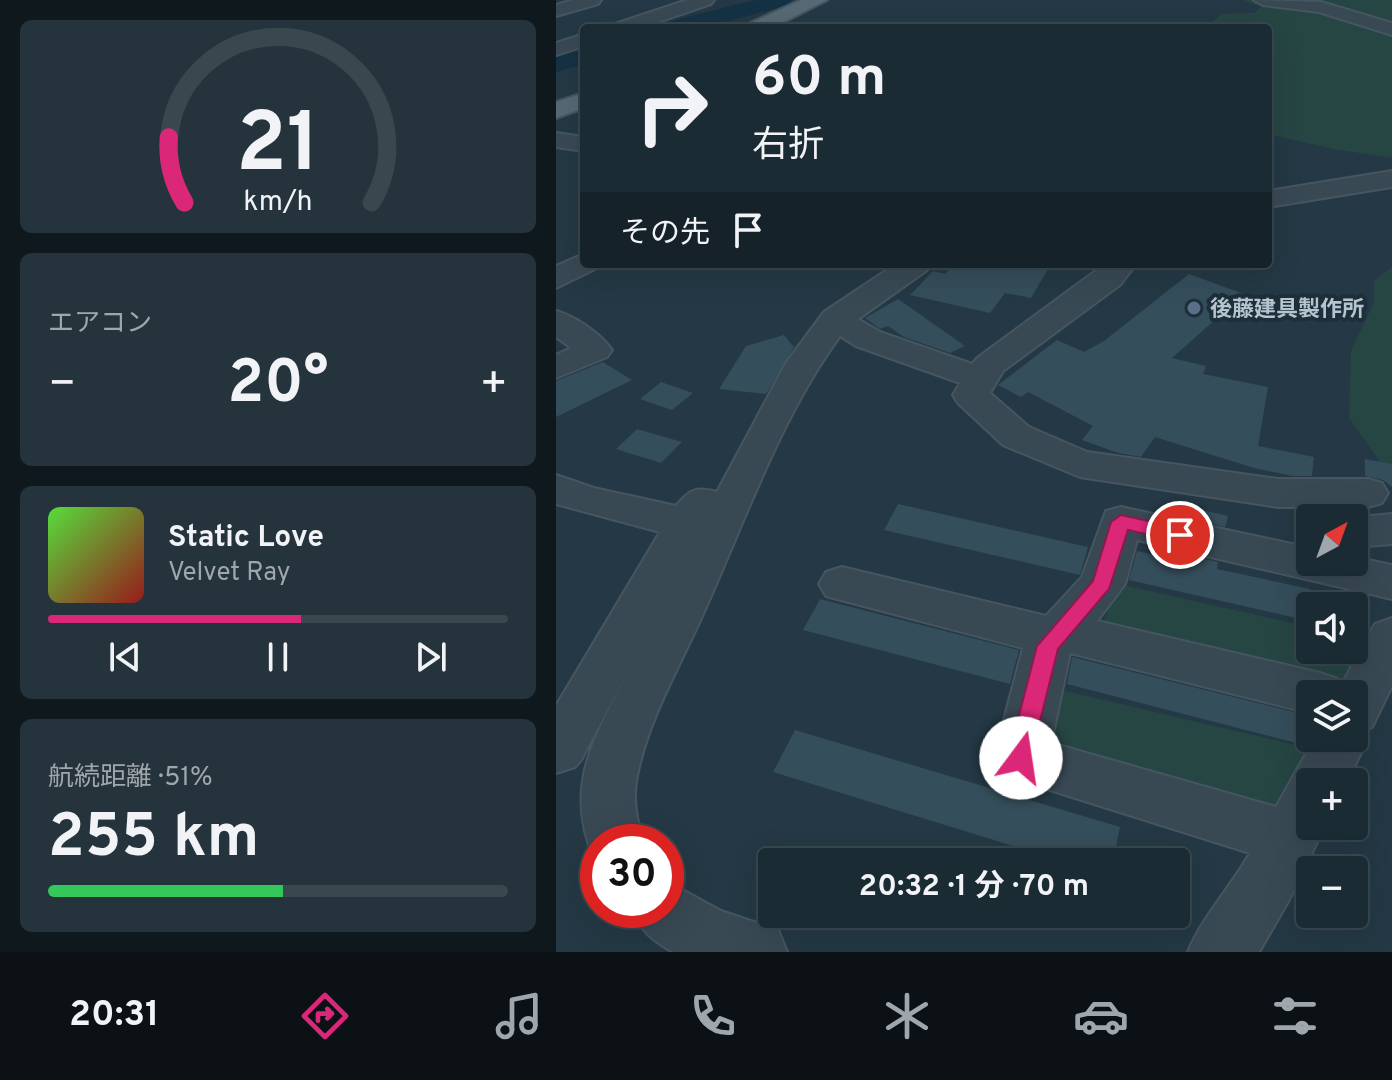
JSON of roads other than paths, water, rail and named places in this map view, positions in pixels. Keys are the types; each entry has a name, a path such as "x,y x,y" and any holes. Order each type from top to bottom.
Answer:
{"main road":[{"path":"764,24 817,0"},
{"path":"556,110 580,101"}],"street":[{"path":"556,11 592,0"},
{"path":"634,24 705,0"},
{"path":"1263,0 1321,7 1392,29"},
{"path":"556,49 580,41"},
{"path":"556,140 580,143"},
{"path":"1272,198 1357,182 1392,179"},
{"path":"556,279 580,265"},
{"path":"609,824 607,780 622,737 759,446 803,363 836,319 910,268"},
{"path":"1118,268 1109,278 989,365 971,395 1016,436 1080,464 1278,493 1371,549"},
{"path":"836,319 868,339 981,379"},
{"path":"556,321 595,350 556,368"},
{"path":"556,750 686,523 726,471 759,446"},
{"path":"556,489 586,500 686,523"},
{"path":"1296,821 1260,828 1021,758 1048,646 1102,584 1121,522 1371,549"},
{"path":"842,584 1044,635 1061,631 1296,695"},
{"path":"1365,680 1392,637"},
{"path":"1219,952 1229,943 1296,825"},
{"path":"684,924 730,946 756,952"}],"waterway":[{"path":"688,24 781,0"},
{"path":"556,64 580,56"}],"place":[{"name":"後藤建具製作所","path":"1194,308"}]}
